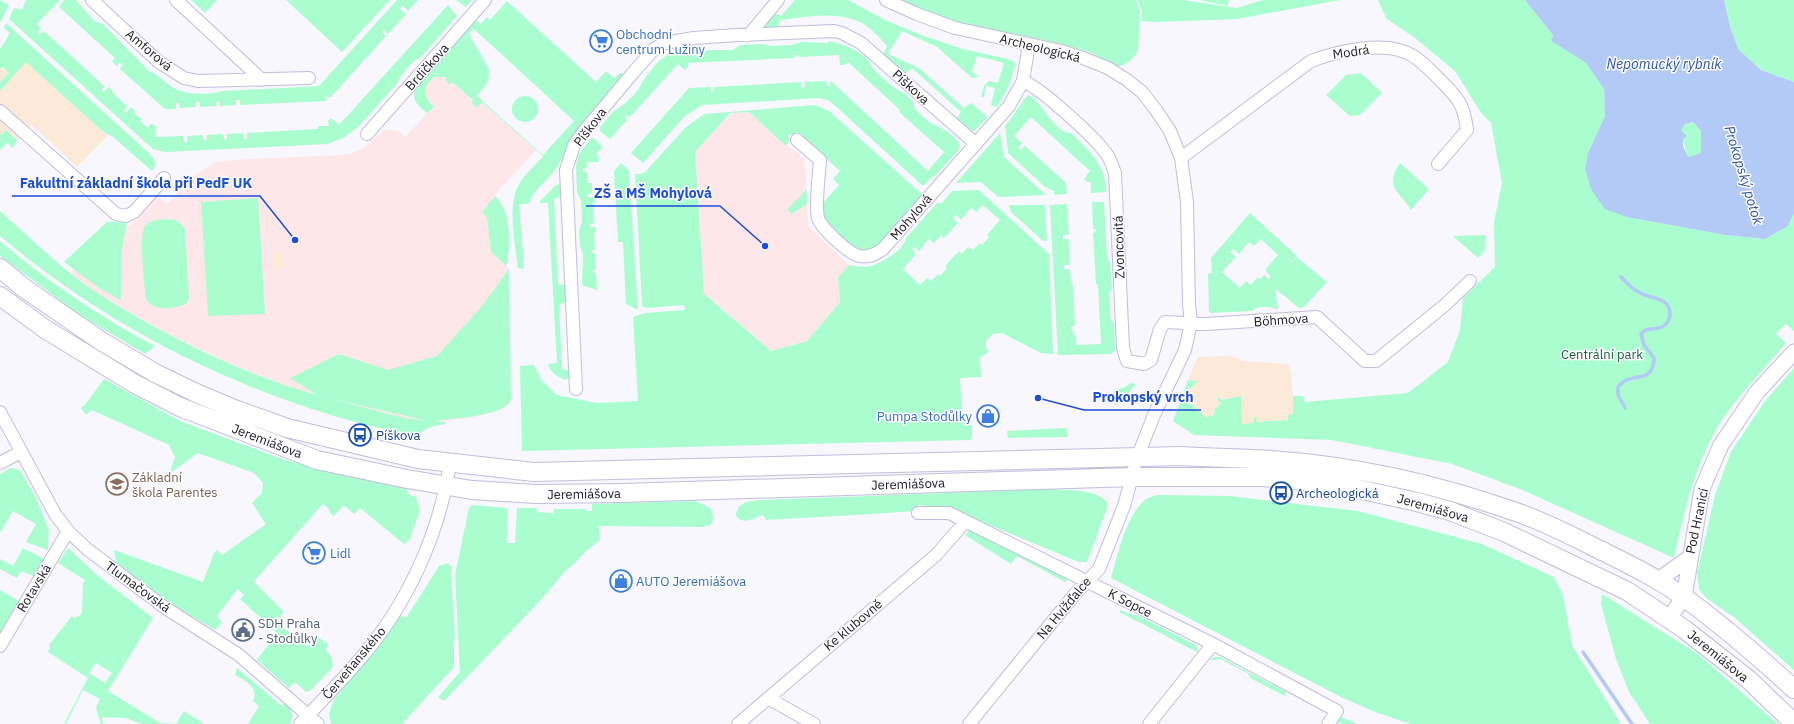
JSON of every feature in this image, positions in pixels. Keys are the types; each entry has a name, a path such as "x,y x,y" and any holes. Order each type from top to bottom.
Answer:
{"main road":[{"name":"Jeremiášova","path":"0,268 24,288 101,341 155,372 194,392 234,409 287,428 388,453 450,464 534,472 1181,456 1272,460 1325,466 1382,475 1456,492 1515,511 1638,569 1684,597 1759,657 1794,689"},
{"name":"Jeremiášova","path":"0,296 45,329 135,384 180,407 317,460 472,490 536,494 622,493 1133,477 1263,477 1335,484 1417,502 1443,509 1504,532 1627,591 1669,618 1748,679 1794,723"}],"street":[{"name":"Amforová","path":"92,0 159,62 184,78 198,81 309,78"},
{"path":"176,0 262,80"},
{"name":"Brdičkova","path":"367,134 485,0"},
{"path":"749,35 778,0"},
{"name":"Archeologická","path":"886,0 917,14 955,28 1061,51 1108,68 1142,92 1170,132 1181,158 1187,202 1189,304 1191,323 1185,350 1154,415 1137,458 1133,477"},
{"name":"Píškova","path":"576,389 566,170 574,145 632,74 654,49 662,44 694,38 834,31 850,36 861,43 976,144"},
{"name":"Mohylová","path":"797,140 820,160 818,212 821,224 853,254 867,257 875,255 883,249 1009,106 1017,95 1023,82 1029,44"},
{"name":"Modrá","path":"1181,158 1311,61 1334,52 1366,48 1397,49 1412,55 1427,67 1459,99 1465,116 1467,130 1438,164"},
{"name":"Zvoncovitá","path":"1023,82 1030,84 1042,92 1096,142 1108,157 1115,173 1123,348 1127,361 1144,364 1151,360 1160,329 1165,322 1191,323"},
{"path":"0,111 116,214 126,216 134,212 164,178"},
{"name":"Böhmova","path":"1191,323 1317,318 1365,361 1376,361 1445,305 1470,281"},
{"name":"Pod Hranicí","path":"1669,618 1684,597 1689,558 1702,489 1721,445 1757,392 1794,352"},
{"name":"Tlumačovská","path":"0,412 55,514 68,531 87,549 164,607 239,656 304,720 318,724"},
{"path":"0,463 21,452"},
{"name":"Červeňanského","path":"304,720 360,659 385,627 396,608 421,563 446,486 450,464"},
{"name":"Na Hvížďalce","path":"969,724 1098,569 1124,506 1133,477"},
{"name":"K Sopce","path":"918,513 949,513 1213,644 1337,711 1328,724"},
{"name":"Ke klubovně","path":"738,724 936,555 965,522"},
{"name":"Rotavská","path":"0,646 68,531"},
{"path":"1656,581 1689,558"},
{"path":"1149,724 1213,644"},
{"path":"768,698 814,724"}],"shaded area":[{"path":"26,62 102,131 109,134 77,167 32,125 17,140 6,130 0,135 0,91"},
{"path":"2,67 9,73 0,82 0,69"},
{"path":"441,76 447,78 445,81 449,85 452,82 473,101 477,107 482,102 536,150 494,196 487,217 491,252 509,269 511,402 502,409 496,412 469,418 437,422 404,418 298,390 228,363 172,336 107,300 70,274 114,226 127,227 132,224 156,198 161,199 168,204 194,176 215,162 350,154 362,149 384,130 398,131 405,137 434,107 427,101 425,87 428,81 433,77"},
{"path":"749,112 805,160 808,226 849,265 838,277 840,302 807,341 771,351 704,294 695,151 730,113"},
{"path":"1230,356 1243,361 1288,364 1291,372 1294,415 1288,415 1289,420 1256,422 1254,417 1254,423 1242,424 1241,396 1222,400 1219,397 1221,402 1207,419 1182,396 1197,381 1188,380 1198,357"}],"green space":[{"path":"0,0 9,5 0,23"},
{"path":"26,0 60,0 37,24 41,29 38,32 41,34 44,31 104,86 106,84 102,90 104,92 109,87 113,91 112,92 127,106 128,105 124,110 126,113 131,107 135,111 134,113 142,119 140,121 148,128 151,124 155,125 156,137 183,136 184,142 187,142 187,136 203,135 203,140 207,140 207,135 223,134 224,139 227,139 227,134 243,133 244,139 247,139 247,133 318,129 318,126 329,126 328,121 331,118 339,125 448,5 457,16 423,55 408,68 397,84 359,126 345,137 328,144 165,152 153,149 9,19 14,8 22,10"},
{"path":"63,0 76,0 94,21 103,24 149,71 172,87 183,92 204,94 223,91 319,86 397,0 418,0 408,11 403,6 400,9 406,14 388,34 384,30 382,33 386,36 330,98 327,96 325,98 327,101 240,105 240,100 236,100 236,105 220,106 219,101 216,102 216,106 200,107 200,102 196,102 196,107 180,108 179,103 176,103 176,109 165,109 120,69 123,64 120,62 117,66 112,62 115,58 59,7 64,1"},
{"path":"191,0 217,0 205,13"},
{"path":"286,0 390,0 342,52"},
{"path":"456,0 472,0 466,7"},
{"path":"795,0 848,0 885,20 924,36 963,49 1012,60 1016,64 1008,88 997,107 991,105 995,88 986,86 984,97 981,97 984,86 989,81 998,83 1004,63 977,56 972,72 979,76 972,78 937,47 902,31 888,54 919,68 964,108 971,103 988,117 974,131 965,128 956,120 961,112 912,68 905,74 883,55 887,46 879,37 862,23 842,17 811,16 780,20 778,29 770,29 765,27 765,22 773,12 781,16"},
{"path":"886,0 1136,0 1140,11 1138,51 1130,61 1119,67 1092,53 1062,44 1021,35 955,28"},
{"path":"1137,0 1183,0 1237,8 1263,0 1340,0 1237,19 1153,22 1141,21 1142,11"},
{"path":"1200,0 1229,0 1228,6"},
{"name":"Centrální park","path":"1378,0 1525,0 1553,35 1551,41 1586,63 1604,89 1605,116 1588,153 1627,217 1725,235 1765,239 1788,226 1794,213 1794,331 1786,324 1776,334 1786,343 1735,402 1711,439 1693,483 1674,558 1520,489 1452,464 1332,440 1194,435 1173,421 1182,396 1207,418 1210,415 1212,416 1215,412 1214,410 1221,403 1217,399 1218,397 1222,400 1241,396 1242,424 1254,423 1254,417 1256,417 1257,422 1288,420 1288,415 1293,414 1293,396 1303,396 1305,402 1408,393 1448,362 1460,330 1463,298 1495,267 1494,222 1502,183 1491,123 1481,113 1455,71 1415,38 1386,18"},
{"path":"1724,0 1794,0 1794,82 1761,70 1739,50 1731,30"},
{"path":"507,1 596,82 606,71 614,78 620,73 623,74 623,79 572,137 558,166 552,175 537,190 531,198 529,204 519,204 524,269 518,268 515,248 513,227 514,196 522,179 543,156 482,102 477,108 471,102 473,100 452,82 449,85 445,80 447,77 434,77 427,84 425,92 430,103 434,107 427,113 417,104 414,98 417,84 475,19 481,24 487,17 490,20","holes":["474,29 574,121 543,155 477,96 488,81 489,69 469,34"]},
{"path":"6,23 151,155 156,164 152,171 113,137 102,131 26,62 0,91 0,82 9,73 3,67 0,69 0,49 10,33 4,28"},
{"path":"829,41 845,46 865,57 884,79 913,101 915,109 929,122 948,132 957,140 960,145 959,150 934,177 933,176 923,186 831,102 819,98 702,105 685,116 643,163 631,153 689,88 711,87 711,92 714,92 714,87 801,82 801,88 805,87 804,82 826,81 827,86 830,85 831,81 928,171 944,152 899,112 900,110 848,62 844,65 840,65 839,55 799,57 798,55 795,55 795,58 688,63 688,67 685,70 678,64 630,117 627,115 625,118 627,120 610,139 600,131 600,127 610,115 635,94 649,72 662,58 679,50 702,47 704,52 709,50 733,50 740,45 762,44 771,46 792,45 802,42 828,43"},
{"path":"1361,73 1382,93 1360,115 1350,116 1326,95 1346,75"},
{"path":"1029,95 1059,128 1071,133 1090,152 1100,166 1105,182 1106,192 1091,193 1091,182 1087,182 1084,179 1090,171 1031,117 1014,136 1022,143 1018,148 1020,150 1025,146 1066,183 1067,194 1054,195 1054,191 1045,187 1008,153 1005,126"},
{"path":"525,96 534,100 538,109 534,118 525,122 516,118 512,109 516,100"},
{"path":"815,105 829,111 924,196 880,245 864,252 847,244 823,217 823,203 839,185 833,179 840,171 797,132 792,136 790,134 788,136 790,139 786,146 749,112 730,113 695,152 704,294 771,351 807,341 840,302 838,277 849,265 868,267 886,259 901,247 906,238 937,203 942,203 952,191 979,190 1049,254 1053,354 1041,353 1002,333 993,334 986,341 986,347 989,352 979,358 982,377 960,378 963,425 972,425 972,438 970,440 522,451 520,366 534,365 542,381 557,395 597,403 638,401 633,317 645,313 685,310 684,305 647,308 642,306 635,174 645,172 685,128 704,114","holes":["983,205 1000,220 987,235 989,237 982,245 980,243 973,250 968,247 962,254 959,251 945,266 947,268 940,276 938,274 931,281 927,278 920,285 903,269 916,254 912,249 914,247 919,251 929,239 934,243 941,235 944,238 958,223 953,218 956,215 961,220 971,208 976,212"]},
{"path":"1693,122 1701,131 1701,153 1688,157 1680,130 1685,124"},
{"path":"6,130 17,140 13,148 7,143 0,150 0,135"},
{"path":"1000,133 1004,157 1046,195 998,197 981,182 956,183"},
{"path":"592,137 603,147 596,154 599,158 599,162 587,162 587,168 583,169 583,172 587,172 588,183 592,183 592,193 595,193 588,194 588,197 595,197 595,202 593,202 594,223 596,223 590,224 590,227 596,227 596,232 594,232 595,250 592,250 592,253 595,253 596,270 593,270 593,273 596,273 597,290 582,285 583,256 580,246 579,231 582,221 581,201 577,192 576,167 579,154"},
{"path":"621,163 629,170 638,310 626,304 623,242 618,242 614,171"},
{"path":"1400,163 1429,189 1411,210 1393,184 1395,171"},
{"path":"560,184 563,187 563,196 554,199 558,284 566,285 567,301 559,305 562,369 571,371 570,377 566,380 555,374 548,364 557,363 548,203 540,203 540,201 556,185"},
{"path":"807,189 807,203 792,214 787,210"},
{"path":"495,196 504,210 509,229 509,249 506,266 491,252 487,217 482,212"},
{"path":"258,198 265,314 208,316 201,202"},
{"path":"1092,202 1104,202 1107,257 1110,262 1112,289 1109,293 1110,318 1114,323 1115,350 1111,354 1058,355 1050,205 1067,204 1069,235 1063,235 1063,239 1069,239 1070,265 1064,265 1064,269 1070,269 1071,284 1073,285 1075,326 1071,326 1071,330 1073,330 1073,335 1076,335 1076,345 1101,344 1098,284 1096,284 1093,233 1096,232 1096,229 1093,229"},
{"path":"1009,205 1045,205 1047,241 1043,241 1011,212"},
{"path":"0,211 80,281 133,315 234,366 275,382 317,395 290,378 339,354 388,370 437,356 482,306 509,269 511,400 506,406 488,413 464,418 434,421 446,422 445,424 430,427 415,436 358,423 303,406 248,385 195,362 143,335 93,305 45,272 0,236","holes":["328,398 428,421 404,418"]},
{"path":"1250,213 1297,256 1287,267 1297,257 1327,282 1304,307 1299,308 1276,289 1275,286 1278,310 1265,307 1252,311 1211,313 1209,311 1208,274 1212,273 1211,258","holes":["1261,239 1278,255 1265,270 1271,277 1268,279 1264,275 1260,279 1258,277 1251,285 1246,281 1240,288 1222,272 1236,257 1230,252 1233,249 1239,254 1249,242 1254,246"]},
{"path":"156,220 177,220 185,229 189,298 186,304 170,308 159,308 150,304 146,300 142,262 142,240 143,232 147,224"},
{"path":"127,221 122,249 121,300 99,288 64,262 107,222"},
{"path":"1486,235 1485,250 1478,258 1453,236"},
{"path":"0,241 37,271 94,311 155,346 145,354 80,315 0,256"},
{"path":"1794,368 1794,670 1735,618 1706,598 1699,589 1697,574 1715,495 1731,452 1765,401"},
{"path":"104,379 180,421 285,460 355,478 407,489 408,494 416,497 420,510 410,539 404,544 360,508 354,514 344,505 334,516 323,504 255,580 254,582 284,612 276,621 307,647 316,636 328,644 326,650 332,658 333,667 311,690 306,692 295,682 289,688 257,660 277,633 240,599 244,595 238,589 217,616 222,622 215,630 157,595 116,562 114,550 203,582 214,553 217,550 222,555 266,524 252,503 262,493 263,483 254,473 198,453 169,474 175,457 169,445 92,410 86,415 81,408 85,405"},
{"path":"1188,380 1198,381 1182,396"},
{"path":"1130,383 1136,384 1121,402 1115,405 1114,390 1126,387"},
{"path":"1067,428 1068,437 1008,438 1007,431"},
{"path":"10,468 20,470 36,498 49,530 48,550 26,542 36,524 13,511 0,533 0,474"},
{"path":"1050,489 1088,492 1095,494 1107,502 1107,508 1086,562 1079,562 946,507 918,505 916,511 766,520 763,515 745,521 741,520 736,515 738,507 744,503 759,500"},
{"path":"1158,495 1229,496 1358,511 1482,544 1554,577 1563,595 1572,645 1621,724 1411,724 1375,712 1341,697 1111,578 1123,537 1137,508 1145,500"},
{"path":"696,501 710,508 714,517 711,525 702,527 599,526 600,540 584,553 571,567 569,567 537,604 444,701 438,697 460,672 455,575 469,508 472,505 508,508 507,543 515,543 517,508 537,508 537,512 553,513 554,509 586,509 587,511 592,511 592,504"},
{"path":"971,529 1066,576 1067,580 1065,582 1017,556 1011,564 965,535"},
{"path":"23,548 44,559 34,576 21,571 17,578 0,569 0,559 13,566"},
{"path":"68,548 97,575 153,618 108,691 160,723 176,724 142,724 126,718 102,717 103,723 105,724 101,724 96,708 100,699 83,690 66,724 64,724 88,678 48,652 50,648 49,645 72,616 75,618 77,616 79,617 82,612 83,583 85,580 58,563","holes":["96,663 112,673 105,683 89,673"]},
{"path":"448,563 452,567 451,574 455,636 454,667 402,724 331,724 329,714 333,701 391,629 399,614 406,618 439,566"},
{"path":"0,590 19,601 0,633"},
{"path":"1602,594 1698,654 1778,724 1650,724 1629,692 1616,659 1601,604"},
{"path":"1121,610 1132,615 1137,615 1196,645 1199,653 1119,612"},
{"path":"1220,657 1286,692 1285,696 1250,678 1249,674 1220,659 1210,659"},
{"path":"237,668 282,706 285,703 289,707 293,716 290,724 248,724 259,706 253,701 253,688 235,675"},
{"path":"184,711 204,724 176,724"},
{"path":"1340,717 1358,724 1342,724 1336,722"}],"sand":[{"path":"274,253 280,253 281,268 275,268"}],"water":[{"name":"Nepomucký rybník","path":"1525,0 1724,0 1731,30 1739,50 1761,70 1794,82 1794,213 1788,226 1765,239 1725,235 1627,217 1605,209 1592,191 1585,169 1588,153 1605,116 1604,89 1586,63 1551,41 1553,35","holes":["1693,122 1701,131 1701,153 1688,157 1683,146 1683,139 1687,136 1681,130 1685,124"]}],"waterway":[{"path":"1621,277 1637,291 1644,295 1659,299 1667,304 1670,314 1668,322 1664,326 1646,330 1641,334 1644,345 1654,358 1653,367 1646,375 1629,379 1618,387 1618,395 1625,408"},
{"name":"Prokopský potok","path":"1583,652 1632,724"}],"place":[{"name":"Obchodní centrum Lužiny","path":"601,41"},
{"name":"Fakultní základní škola při PedF UK","path":"295,240"},
{"name":"ZŠ a MŠ Mohylová","path":"765,246"},
{"name":"Prokopský vrch","path":"1038,398"},
{"name":"Pumpa Stodůlky","path":"988,416"},
{"name":"Píškova","path":"360,435"},
{"name":"Základní škola Parentes","path":"117,484"},
{"name":"Archeologická","path":"1281,493"},
{"name":"Lidl","path":"314,553"},
{"name":"AUTO Jeremiášova","path":"621,581"},
{"name":"SDH Praha - Stodůlky","path":"243,630"}]}
